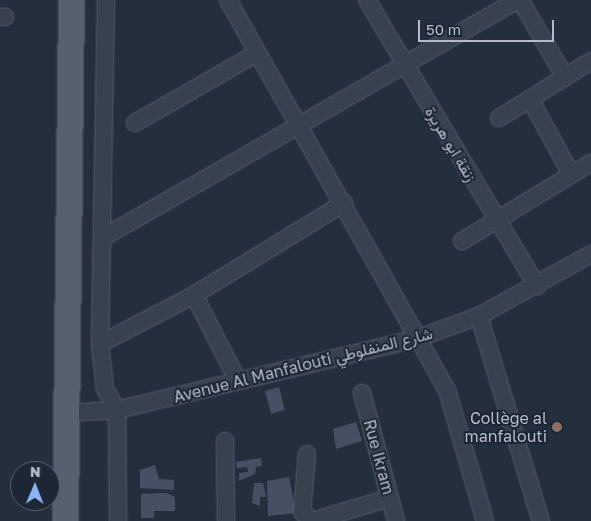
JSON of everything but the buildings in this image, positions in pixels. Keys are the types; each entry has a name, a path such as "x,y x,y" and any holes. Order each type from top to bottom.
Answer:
{"main road":[{"path":"65,521 71,0"}],"street":[{"path":"106,0 100,344 105,389 117,410 118,521"},
{"path":"228,0 257,53 300,124 416,339 447,390 485,521"},
{"name":"زنقة ابو هريرة","path":"367,0 496,220 538,286"},
{"path":"102,238 519,0 565,77"},
{"path":"135,123 257,53"},
{"path":"499,118 591,62"},
{"path":"530,99 571,174"},
{"path":"462,241 591,163"},
{"path":"100,344 194,295 344,203"},
{"name":"Avenue Al Manfalouti شارع المنفلوطي","path":"65,413 117,410 416,339 479,316 538,286 591,254"},
{"path":"194,295 238,381"},
{"path":"479,316 541,521"},
{"name":"Rue Ikram","path":"362,393 396,521"},
{"path":"225,441 226,521"},
{"path":"307,454 302,512 313,521 389,498"}],"place":[{"name":"Collège al manfalouti","path":"557,427"}]}
